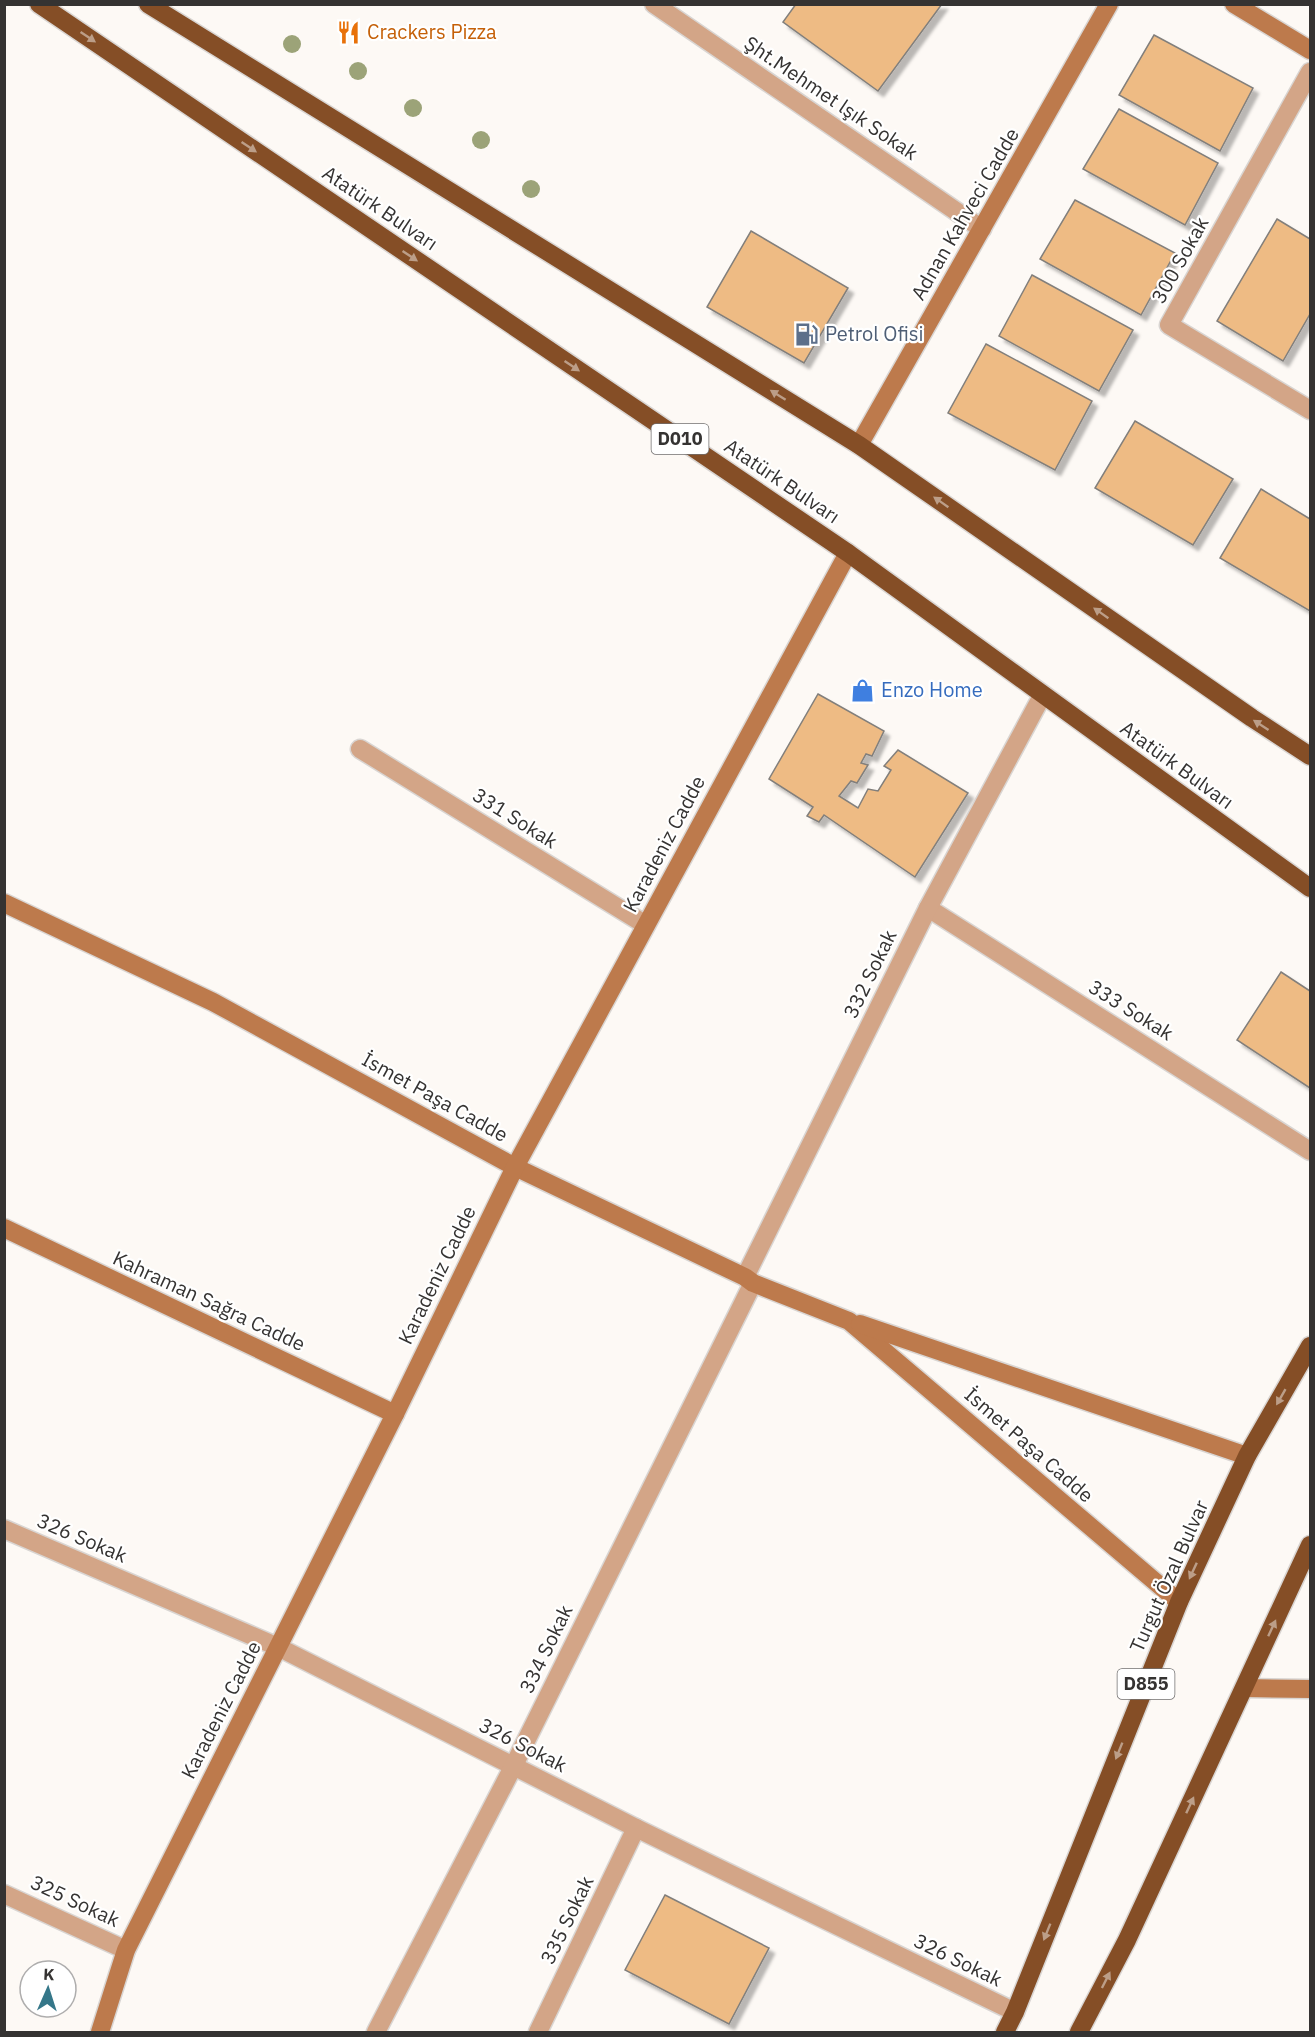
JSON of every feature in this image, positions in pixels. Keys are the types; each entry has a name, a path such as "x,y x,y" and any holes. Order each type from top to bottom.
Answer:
{"highway":[{"name":"Atatürk Bulvarı","path":"39,4 848,553 1042,696 1311,888"},
{"path":"148,4 859,445 1252,718 1311,756"},
{"name":"Turgut Özal Bulvar","path":"1005,2032 1179,1602 1247,1456 1311,1346"},
{"path":"1079,2032 1126,1940 1311,1545"}],"street":[{"name":"Şht.Mehmet lşık Sokak","path":"654,4 982,229"},
{"name":"Adnan Kahveci Cadde","path":"859,445 1108,4"},
{"path":"1234,4 1311,50"},
{"name":"300 Sokak","path":"1311,72 1169,325 1311,411"},
{"name":"Karadeniz Cadde","path":"100,2032 126,1950 395,1414 515,1167 848,553"},
{"name":"332 Sokak","path":"749,1280 928,908 1042,696"},
{"name":"331 Sokak","path":"360,749 646,925"},
{"name":"İsmet Paşa Cadde","path":"4,903 213,1002 515,1167 749,1280 849,1321 1247,1456"},
{"name":"333 Sokak","path":"928,908 1311,1151"},
{"name":"Kahraman Sağra Cadde","path":"4,1228 395,1414"},
{"name":"334 Sokak","path":"376,2032 514,1765 749,1280"},
{"name":"İsmet Paşa Cadde","path":"849,1321 1179,1602"},
{"name":"326 Sokak","path":"4,1529 278,1647 636,1828 1015,2012"},
{"path":"1245,1688 1311,1689"},
{"name":"335 Sokak","path":"538,2032 636,1828"},
{"name":"325 Sokak","path":"4,1894 126,1950"}],"building":[{"path":"796,4 942,4 878,91 783,22"},
{"path":"1154,35 1253,88 1220,151 1119,95"},
{"path":"1119,109 1218,163 1185,225 1083,169"},
{"path":"1075,200 1175,253 1141,315 1040,259"},
{"path":"1277,219 1310,239 1310,314 1283,361 1217,321"},
{"path":"751,231 848,288 804,363 707,307"},
{"path":"1032,275 1133,330 1099,391 999,336"},
{"path":"986,344 1092,401 1055,470 948,413"},
{"path":"1135,421 1233,479 1193,545 1095,488"},
{"path":"1261,489 1310,519 1310,611 1220,558"},
{"path":"818,694 884,731 872,756 866,754 861,763 868,765 857,783 851,781 839,796 858,808 868,789 878,791 891,770 884,766 898,750 968,793 915,877 824,815 819,822 807,816 813,807 769,779"},
{"path":"1281,972 1310,991 1310,1088 1237,1040"},
{"path":"665,1895 769,1948 729,2024 625,1970"}],"place":[{"name":"Crackers Pizza","path":"349,32"},
{"name":"Petrol Ofisi","path":"807,334"},
{"name":"Enzo Home","path":"863,690"}]}
